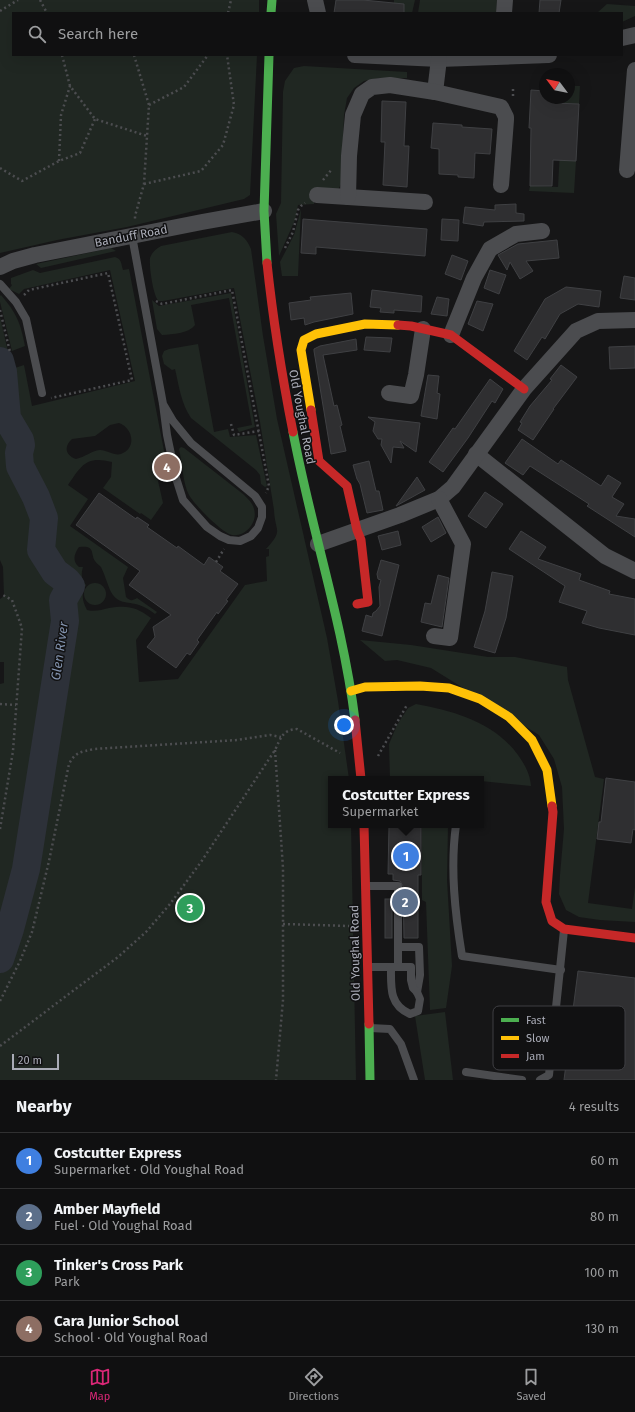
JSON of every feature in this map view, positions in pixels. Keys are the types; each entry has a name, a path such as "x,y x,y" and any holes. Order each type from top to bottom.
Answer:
{"main road":[{"path":"272,0 272,12"},
{"name":"Old Youghal Road","path":"269,56 264,211 265,241 272,308 282,376 294,439 351,690 361,776"},
{"path":"357,604 368,602 361,540 357,530 347,486 319,461 301,350 304,340 316,334 365,324 411,326 451,336 524,389"},
{"path":"351,690 365,687 420,686 449,688 480,699 509,717 532,740 547,770 553,812 546,902 552,921 564,929 635,938"},
{"name":"Old Youghal Road","path":"364,828 370,1080"}],"street":[{"path":"315,0 318,12"},
{"path":"504,12 505,0"},
{"path":"376,56 439,59 501,56"},
{"path":"435,92 439,59"},
{"path":"630,161 635,70"},
{"path":"348,197 349,156 353,115 362,94 372,87 390,85 435,92 501,108 506,117 501,185"},
{"path":"317,195 425,202"},
{"name":"Banduff Road","path":"0,267 13,261 34,255 264,211"},
{"path":"451,336 474,278 490,249 516,234 542,231"},
{"path":"318,544 400,515 439,499 453,487 524,389 576,331 598,321 635,320"},
{"path":"388,393 412,396 423,329"},
{"path":"476,454 605,556 635,571"},
{"path":"434,636 450,638 463,544 439,499"}],"lane":[{"path":"134,235 163,404 164,420 176,478 184,500 208,527 220,536 229,540 240,541 251,536 258,528 262,516 262,506 255,496 191,443 173,421 163,404"},
{"path":"0,284 16,302 26,319 42,393"},
{"path":"456,828 454,838 456,917 462,956 561,970"},
{"path":"366,886 398,886 398,948 392,994 403,1011 410,1014 418,1011 420,1000 418,992 420,975 419,947 398,948"},
{"path":"557,1006 564,929"},
{"path":"367,967 411,967 411,980 413,988 418,992"},
{"path":"368,1028 390,1029 401,1044 414,1080"},
{"path":"540,1080 549,1075 550,1070"},
{"path":"466,1072 522,1080"}],"path":[{"path":"0,11 18,0"},
{"path":"40,0 46,12"},
{"path":"228,12 231,0"},
{"path":"62,56 70,86 95,119 147,136"},
{"path":"134,56 149,105 144,184 135,216 134,235"},
{"path":"149,105 184,86 207,56"},
{"path":"144,184 200,171 222,145 234,105 227,56"},
{"path":"59,161 61,115 70,86"},
{"path":"0,168 22,181 59,161 80,153 95,119"},
{"path":"283,253 293,232 298,210 301,206 317,195 318,186 344,155 349,156"},
{"path":"16,302 29,290 108,273 132,380 52,398 42,393"},
{"path":"154,300 162,304 232,290 269,486 266,493"},
{"path":"0,310 10,352"},
{"path":"231,424 234,435 259,431"},
{"path":"0,829 13,751 22,628 12,600 1,594"},
{"path":"376,758 387,742 395,724 410,701"},
{"path":"0,704 16,705"},
{"path":"0,1046 118,957 146,932 170,904 201,862 275,750 281,737 289,730 297,729 342,754"},
{"path":"0,1001 20,961 32,932 49,861 68,764 73,756 82,751 94,749 237,740 270,735 281,737"},
{"path":"275,750 283,868 283,1000 276,1080"},
{"path":"282,924 340,927 351,926"}],"shaded area":[{"path":"0,0 259,0 259,12 12,12 12,56 257,56 250,195 244,199 127,227 57,240 0,253"},
{"path":"394,0 415,0 412,12 393,12"},
{"path":"420,0 497,0 496,12 418,12"},
{"path":"607,4 635,6 635,16 623,22 623,12 598,12"},
{"path":"304,66 407,72 407,78 379,78 364,81 354,88 347,98 344,115 341,184 338,190 315,189 314,204 298,205 295,220 279,256 276,214 281,203 283,92 285,81 294,68"},
{"path":"575,86 580,86 579,104 575,104"},
{"path":"570,144 577,145 574,193 529,191 530,186 558,187 560,149"},
{"path":"301,209 298,276 282,276 280,262 294,235"},
{"path":"232,232 239,234 244,238 251,249 263,336 277,419 327,638 349,776 328,776 328,828 351,828 356,1080 0,1080 0,684 4,683 4,662 0,662 0,599 4,596 3,567 0,560 0,317 12,369 24,365 32,406 135,381 110,270 24,289 19,294 9,289 12,285 11,278 33,270 40,273 115,257 120,260 123,270 129,269 165,456 156,472 163,503 151,520 103,488 111,477 112,462 103,460 90,461 85,464 68,485 88,499 70,526 128,567 123,578 126,597 131,600 137,598 157,612 155,614 141,606 123,602 116,598 110,590 101,567 95,561 92,550 88,547 79,547 75,555 75,562 79,567 83,567 82,576 86,585 83,592 83,598 87,610 95,611 116,607 127,607 141,611 151,618 136,640 139,682 178,679 245,585 267,581 266,557 269,556 269,549 266,549 272,543 277,534 260,422 234,288 159,301 153,287 150,262 152,254 161,246","holes":["119,423 130,433 131,443 126,451 121,454 100,450 76,459 70,456 67,451 67,445 72,439 95,436 110,425"]},
{"path":"111,248 116,251 41,268 36,264"},
{"path":"231,293 255,427 239,432 237,428 252,425 229,298 191,305 195,325 184,332 162,335 157,329 152,300 159,306"},
{"path":"1,295 17,319 25,346 12,351 0,302"},
{"path":"198,344 214,432 228,429 230,437 256,435 267,486 265,487 261,484 260,475 256,470 191,418 179,388 175,369 172,370 164,364 162,356 164,351"},
{"path":"181,447 243,494 251,503 255,514 250,528 242,534 232,535 222,529 202,511 189,495 187,490 179,449"},
{"path":"95,583 103,586 106,594 103,602 95,605 87,602 84,594 87,586"},
{"path":"360,640 411,645 488,657 515,657 567,667 568,680 595,777 604,779 588,903 632,909 635,887 635,922 579,917 566,910 559,894 564,829 562,787 554,759 539,735 431,668 397,660 385,661"},
{"path":"416,704 445,710 485,726 497,734 518,755 525,766 531,786 484,781 484,776 390,776 389,744 397,725 408,708"},
{"path":"422,828 448,828 447,880 452,966 446,1008 430,1010 426,902 422,900"},
{"path":"445,1012 453,1080 425,1080 415,1016"}],"building":[{"path":"336,0 363,0 404,4 404,12 334,12"},
{"path":"540,0 561,0 559,12 539,12"},
{"path":"531,90 539,91 539,104 579,104 576,161 553,160 552,186 530,186 531,128 529,128"},
{"path":"382,101 406,102 404,146 409,146 407,187 383,185 385,142 381,142"},
{"path":"433,123 492,129 490,154 475,153 474,178 439,174 439,149 431,148"},
{"path":"516,204 516,213 524,214 524,221 484,222 483,226 463,223 465,207 495,210 495,205"},
{"path":"303,219 427,229 425,256 316,247 316,254 301,253"},
{"path":"442,219 459,220 458,241 441,240"},
{"path":"557,240 559,258 526,261 533,271 520,279 510,262 507,270 498,255 518,244"},
{"path":"452,255 468,261 461,280 445,274"},
{"path":"490,270 506,275 499,294 484,288"},
{"path":"624,276 635,278 635,300 620,298"},
{"path":"566,287 601,291 599,307 578,304 560,314 545,339 542,337 527,360 514,351 545,299"},
{"path":"372,290 422,296 421,312 394,310 394,313 380,312 381,308 370,307"},
{"path":"351,293 353,314 305,325 304,318 291,320 289,303 311,300 310,297"},
{"path":"437,297 449,299 447,316 431,314"},
{"path":"477,301 493,304 483,331 468,324"},
{"path":"366,337 392,338 390,352 364,350"},
{"path":"356,339 357,350 323,355 334,406 337,405 342,425 340,426 346,451 331,454 314,349 320,346"},
{"path":"635,346 635,368 610,369 609,347"},
{"path":"561,365 577,377 553,409 533,440 518,430 522,423 520,422 530,406 552,380 550,379"},
{"path":"428,375 439,376 437,393 440,394 437,419 421,416"},
{"path":"490,379 503,389 495,403 492,401 468,438 443,472 429,462 453,428 455,429"},
{"path":"368,417 420,423 416,452 400,441 404,448 393,447 391,463 381,445 382,439 378,439 373,431 375,422"},
{"path":"522,439 558,464 561,460 601,486 608,475 621,483 612,497 624,504 616,516 635,519 635,537 587,506 589,504 530,466 523,475 505,463"},
{"path":"369,461 376,491 379,491 383,510 367,513 360,484 353,465"},
{"path":"417,477 425,490 396,506"},
{"path":"485,492 503,504 486,528 468,516"},
{"path":"99,493 136,519 137,517 149,525 147,527 177,548 178,546 204,565 209,557 223,567 220,571 238,584 226,600 228,601 218,614 217,612 197,640 199,642 190,655 187,653 176,668 147,647 155,637 153,627 171,615 129,585 140,571 76,525"},
{"path":"438,517 446,533 431,542 422,527"},
{"path":"398,531 401,545 382,550 378,536"},
{"path":"521,531 546,547 538,559 581,574 579,580 610,591 609,594 635,599 635,635 582,623 587,611 559,602 565,586 509,549"},
{"path":"381,560 399,565 382,636 362,631 366,615 372,617 373,613 380,606 379,587 381,580 378,579 377,574"},
{"path":"492,572 513,576 506,618 495,653 474,647 485,611"},
{"path":"438,575 449,578 442,627 421,622 425,603 431,604"},
{"path":"606,778 635,782 635,830 633,829 631,843 597,839 599,822 601,822"},
{"path":"389,828 421,828 421,875 418,875 418,938 404,938 403,886 400,881 393,880 393,874 388,874"},
{"path":"385,899 392,899 392,938 385,938"},
{"path":"578,971 635,978 635,1080 564,1080 565,1070 625,1070 625,1006 574,1006"}],"waterway":[{"name":"Glen River","path":"0,361 3,372 7,418 20,440 21,445 19,453 20,466 36,497 44,518 41,550 55,572 71,586 63,600 65,621 26,869 10,929 0,959"}],"traffic: fast":[{"path":"271,12 272,0"},
{"path":"267,263 264,211 269,56"},
{"path":"293,432 300,468 343,648 355,720"},
{"path":"369,1024 370,1080"}],"traffic: slow":[{"path":"311,410 301,350 304,340 316,334 365,324 398,325"},
{"path":"351,691 365,687 420,686 449,688 480,699 509,717 532,740 547,770 552,806"}],"traffic: jam":[{"path":"267,263 278,348 293,432"},
{"path":"398,325 411,326 451,335 524,389"},
{"path":"311,410 319,461 347,486 357,530 361,540 368,602 357,604"},
{"path":"355,720 361,776"},
{"path":"552,806 553,812 546,902 552,921 564,929 635,938"},
{"path":"364,828 369,1024"}],"place":[{"name":"Cara Junior School","path":"167,467"},
{"name":"Costcutter Express","path":"406,856"},
{"name":"Amber Mayfield","path":"405,902"},
{"name":"Tinker's Cross Park","path":"190,908"}]}
